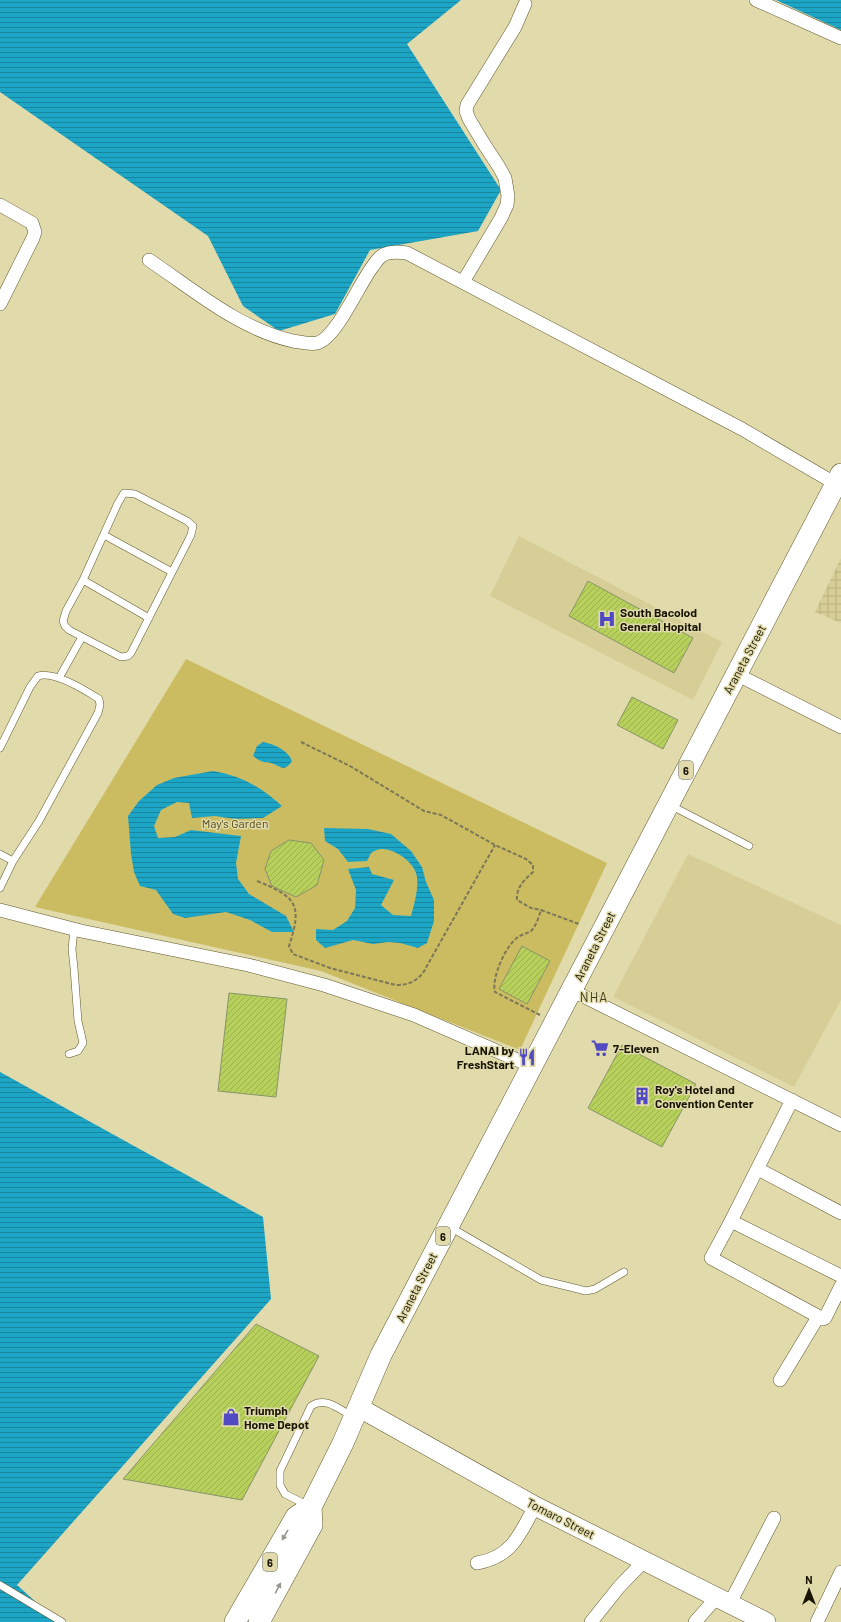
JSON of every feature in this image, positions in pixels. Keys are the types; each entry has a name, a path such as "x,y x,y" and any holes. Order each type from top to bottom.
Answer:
{"main road":[{"name":"Araneta Street","path":"259,1622 312,1525 311,1507 356,1413 381,1355 839,479"},
{"name":"Araneta Street","path":"235,1622 296,1517 311,1507"}],"street":[{"path":"756,0 841,38"},
{"path":"463,282 501,218 507,205 508,196 505,178 469,119 466,111 467,105 515,27 525,4"},
{"path":"0,205 32,223 35,232 28,250 0,304"},
{"path":"149,260 231,316 261,331 306,343 318,343 326,338 336,327 367,274 381,256 388,253 407,253 626,369 839,479"},
{"path":"736,674 841,727"},
{"path":"0,910 74,929 248,964 324,985 414,1015 531,1066"},
{"path":"572,990 841,1125"},
{"path":"792,1100 758,1169 711,1258 818,1317 826,1318 838,1300 841,1286"},
{"path":"758,1169 841,1213"},
{"path":"731,1221 841,1276"},
{"path":"780,1380 818,1317"},
{"name":"Tomaro Street","path":"356,1413 535,1506 766,1622"},
{"path":"477,1563 497,1556 512,1546 519,1537 535,1506"},
{"path":"695,1622 723,1600 774,1518"},
{"path":"591,1622 619,1587 645,1560"},
{"path":"817,1622 841,1572"}],"lane":[{"path":"124,493 135,494 187,520 193,526 193,530 131,653 125,658 117,656 69,630 65,626 64,621 66,612 104,535 124,493"},
{"path":"104,535 172,572"},
{"path":"83,580 149,618"},
{"path":"59,678 82,637"},
{"path":"0,748 36,678 42,674 59,678 99,699 100,705 98,713 39,821 13,861 0,888"},
{"path":"668,804 749,846"},
{"path":"0,854 13,861"},
{"path":"69,1054 78,1051 83,1043 78,1022 72,949 74,929"},
{"path":"448,1226 541,1280 570,1288 586,1291 595,1289 624,1272"},
{"path":"311,1507 285,1494 280,1485 280,1471 311,1406 317,1402 325,1402 356,1413"},
{"path":"0,1585 62,1622"}],"path":[{"path":"301,742 350,766 424,811 441,815 495,845 526,859 533,865 532,872 524,880 517,893 517,900 532,908 579,924"},
{"path":"257,881 288,896 294,904 297,917 289,946 293,954 338,970 396,985 406,985 417,980 423,973 495,845"},
{"path":"541,910 538,920 532,930 518,937 507,949 495,977 493,986 495,992 501,996 555,1022"}],"shaded area":[{"name":"South Bacolod General Hopital","path":"519,536 722,642 693,700 490,596"},
{"path":"841,558 841,623 815,612"},
{"path":"688,854 841,925 841,1000 794,1087 613,997"}],"green space":[{"name":"May's Garden","path":"186,659 607,863 520,1050 321,971 35,907"}],"water":[{"path":"0,0 461,0 407,44 501,190 478,231 370,250 335,314 279,331 243,306 208,236 0,92"},
{"path":"776,0 841,0 841,30"},
{"path":"263,742 272,744 284,751 292,761 289,765 282,768 271,763 258,760 253,756 257,746"},
{"path":"213,771 233,776 250,783 266,793 282,806 263,818 235,819 215,816 192,818 189,803 177,802 161,810 154,826 158,838 175,837 191,830 241,836 236,863 238,879 249,894 286,916 294,932 272,932 250,920 226,912 185,918 173,914 156,890 140,886 134,872 128,816 139,801 157,785 174,778"},
{"path":"324,828 368,829 391,834 411,851 422,867 426,882 434,900 434,921 427,943 418,948 400,943 388,942 373,944 353,940 325,948 316,940 316,929 333,930 347,921 355,908 356,890 348,869 369,867 372,874 394,880 381,905 393,915 411,916 417,889 416,873 411,864 402,856 392,851 381,849 371,853 367,861 348,862 338,849 325,841"},
{"path":"0,1072 263,1217 271,1299 17,1585 58,1622 0,1622"}],"building":[{"path":"588,581 693,638 674,673 569,616"},
{"path":"632,697 678,720 663,749 617,725"},
{"path":"289,840 311,843 324,860 317,885 296,897 272,886 265,869 271,851"},
{"path":"522,946 550,961 527,1004 499,989"},
{"path":"229,993 287,999 276,1097 218,1091"},
{"name":"Roy's Hotel and Convention Center","path":"622,1045 696,1084 662,1147 588,1108"},
{"name":"Triumph Home Depot","path":"256,1324 319,1356 242,1500 123,1479"}],"place":[{"name":"South Bacolod General Hopital","path":"607,619"},
{"name":"7-Eleven","path":"600,1048"},
{"name":"LANAI by FreshStart","path":"527,1057"},
{"name":"Roy's Hotel and Convention Center","path":"642,1096"},
{"name":"Triumph Home Depot","path":"231,1417"}],"district":[{"name":"NHA","path":"594,997"}]}
